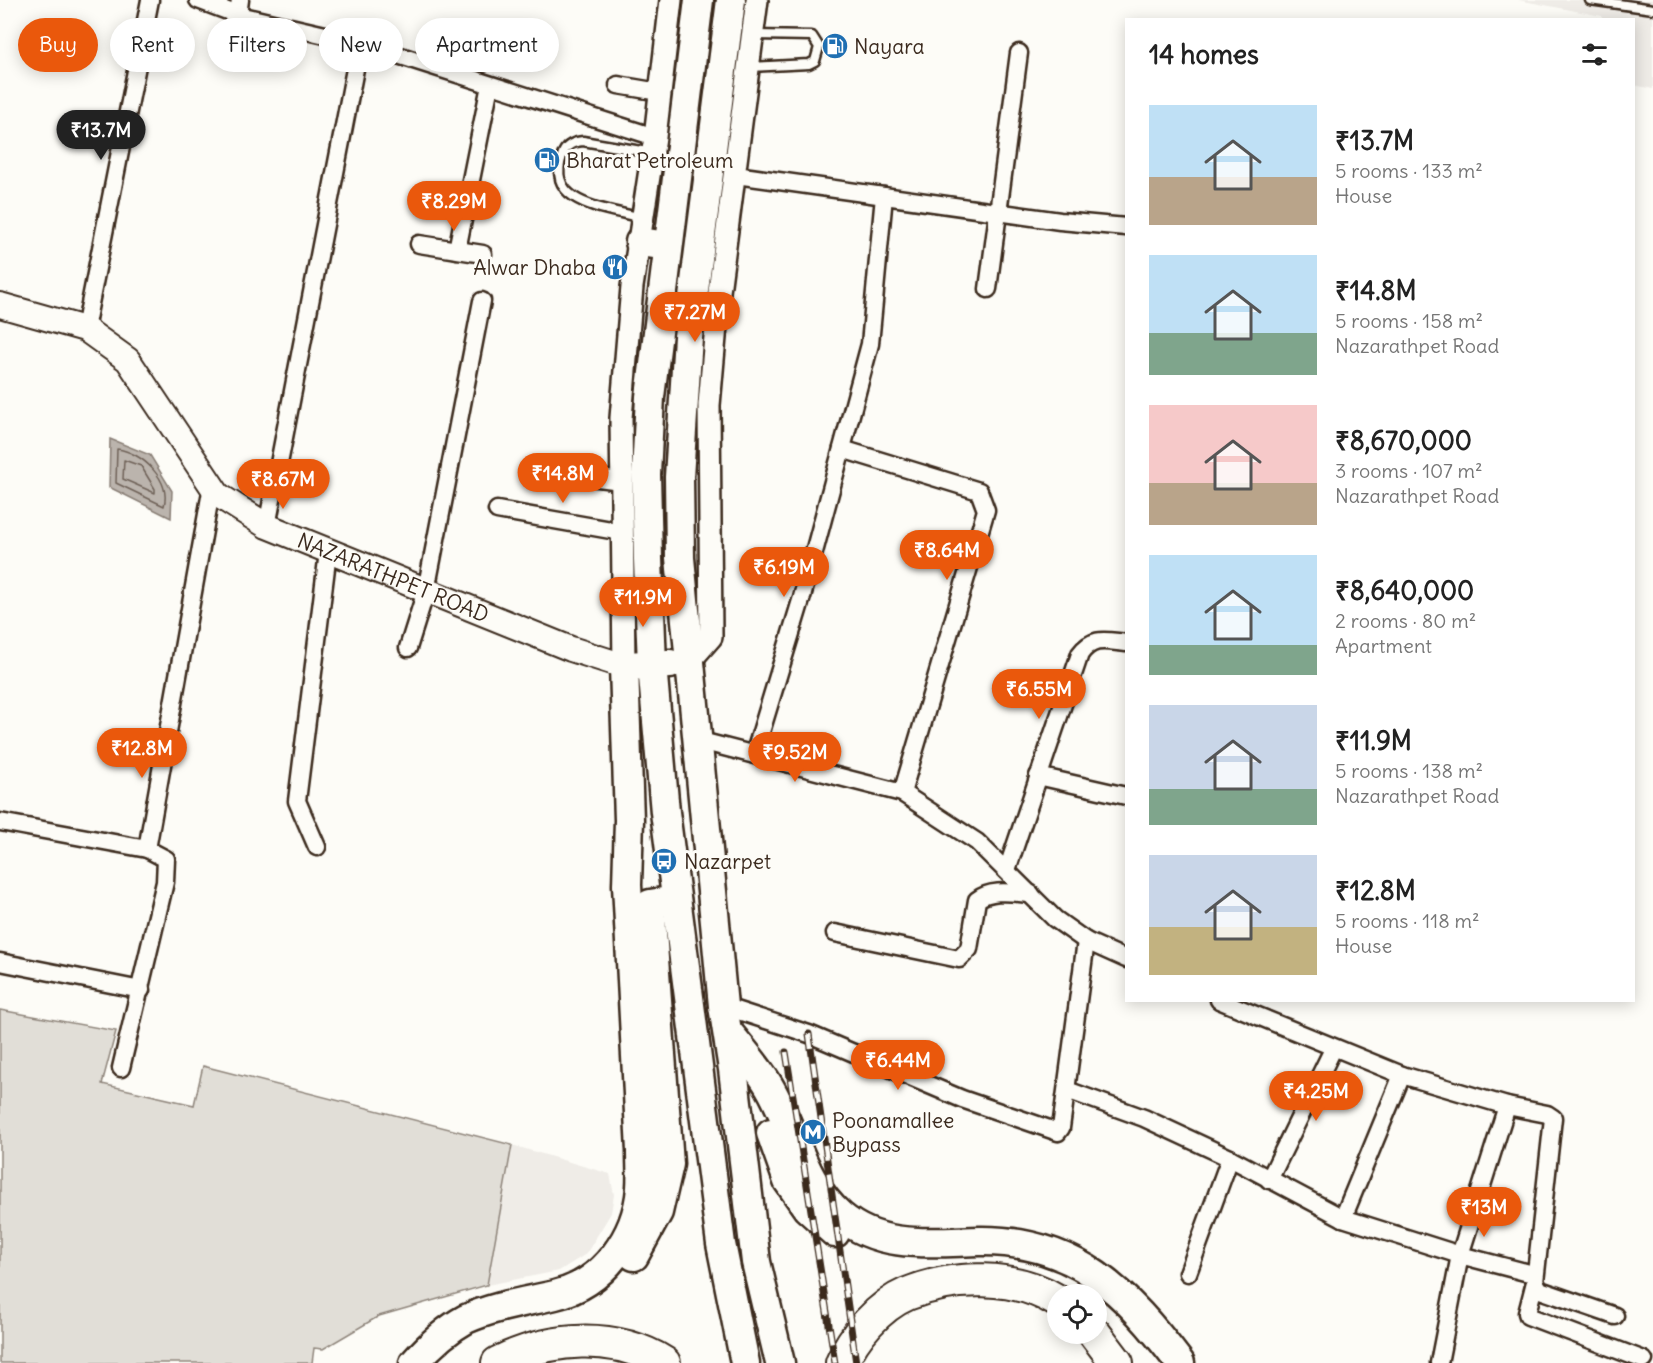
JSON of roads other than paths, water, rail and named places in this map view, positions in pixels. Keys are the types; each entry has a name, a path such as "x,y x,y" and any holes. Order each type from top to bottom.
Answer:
{"highway":[{"path":"699,0 651,236 650,397 646,474 652,665 665,812 721,1244 745,1363"},
{"path":"731,0 740,34 682,395 679,477 680,558 725,1018 756,1262 780,1363"},
{"path":"414,1363 444,1333 466,1320 512,1304 558,1295 590,1282 615,1258 632,1224 641,1190 641,1161 637,1038 627,885 629,820 624,666 689,662"},
{"path":"427,1363 462,1336 507,1323 547,1317 578,1304 605,1288 636,1254 642,1244 658,1212 669,1164 650,904 676,900"},
{"path":"725,1018 769,1085 785,1118 799,1156 824,1198 842,1217 873,1233 901,1242 939,1245 981,1241 1020,1244 1056,1254 1091,1270 1132,1303 1180,1363"},
{"path":"733,1069 766,1120 788,1181 807,1208 836,1234 872,1251 904,1258 976,1255 1019,1262 1060,1276 1074,1284"},
{"path":"842,1363 846,1352 871,1319 905,1295 945,1283 988,1281 1022,1285 1047,1296"},
{"path":"1107,1307 1126,1325 1157,1363"},
{"path":"498,1363 535,1348 581,1341 631,1348 664,1363"},
{"path":"1103,1344 1117,1363"}],"main road":[{"name":"NAZARATHPET ROAD","path":"0,305 85,328 128,360 218,495 267,526 571,649 624,666"}],"street":[{"path":"85,328 150,0"},
{"path":"198,0 239,8 319,31"},
{"path":"624,666 621,418 632,287 651,236 654,145 671,0"},
{"path":"689,662 711,637 709,405 719,291 749,67 740,34 757,0"},
{"path":"988,289 1019,53"},
{"path":"403,57 490,85 654,145"},
{"path":"267,526 354,72"},
{"path":"457,250 490,85"},
{"path":"618,85 659,92"},
{"path":"736,175 998,212 1125,227"},
{"path":"754,755 870,344 884,196"},
{"path":"419,244 483,254"},
{"path":"408,648 426,591 482,301"},
{"path":"842,449 979,490 984,498 986,510 902,793"},
{"path":"560,473 621,481"},
{"path":"147,849 212,486"},
{"path":"497,510 622,532"},
{"path":"317,847 297,801 328,552"},
{"path":"1007,870 1080,654 1088,644 1098,640 1125,643"},
{"path":"697,741 902,793 977,842 1055,919 1086,941 1125,959"},
{"path":"1038,776 1125,796"},
{"path":"0,822 147,849 166,859 165,882 121,1068"},
{"path":"835,933 959,959 969,949 977,900 984,894 1031,894"},
{"path":"725,1018 809,1034 962,1099 1053,1131 1061,1128 1086,941"},
{"path":"0,962 141,990"},
{"path":"1224,1002 1333,1049 1401,1075 1507,1106 1547,1114 1553,1118 1543,1218 1528,1316 1644,1360"},
{"path":"1269,1180 1333,1049"},
{"path":"1343,1218 1401,1075"},
{"path":"1067,1090 1144,1118 1230,1158 1343,1218 1534,1278 1540,1290 1615,1316"},
{"path":"1438,1363 1460,1255 1507,1106"},
{"path":"1188,1273 1230,1158"}],"lane":[{"path":"1590,0 1653,9"},
{"path":"740,34 804,34 812,36 819,47 815,61 809,64 749,67"},
{"path":"651,236 574,198 561,187 559,176 562,156 567,147 575,141 654,145"}],"water":[{"path":"110,439 150,455 172,491 171,518 109,487"}],"railway":[{"path":"809,1034 856,1363"},
{"path":"786,1052 835,1363"}],"place":[{"name":"Nayara","path":"835,46"},
{"name":"Bharat Petroleum","path":"547,160"},
{"name":"Alwar Dhaba","path":"615,267"},
{"name":"Nazarpet","path":"664,861"},
{"name":"Poonamallee Bypass","path":"813,1132"}]}
